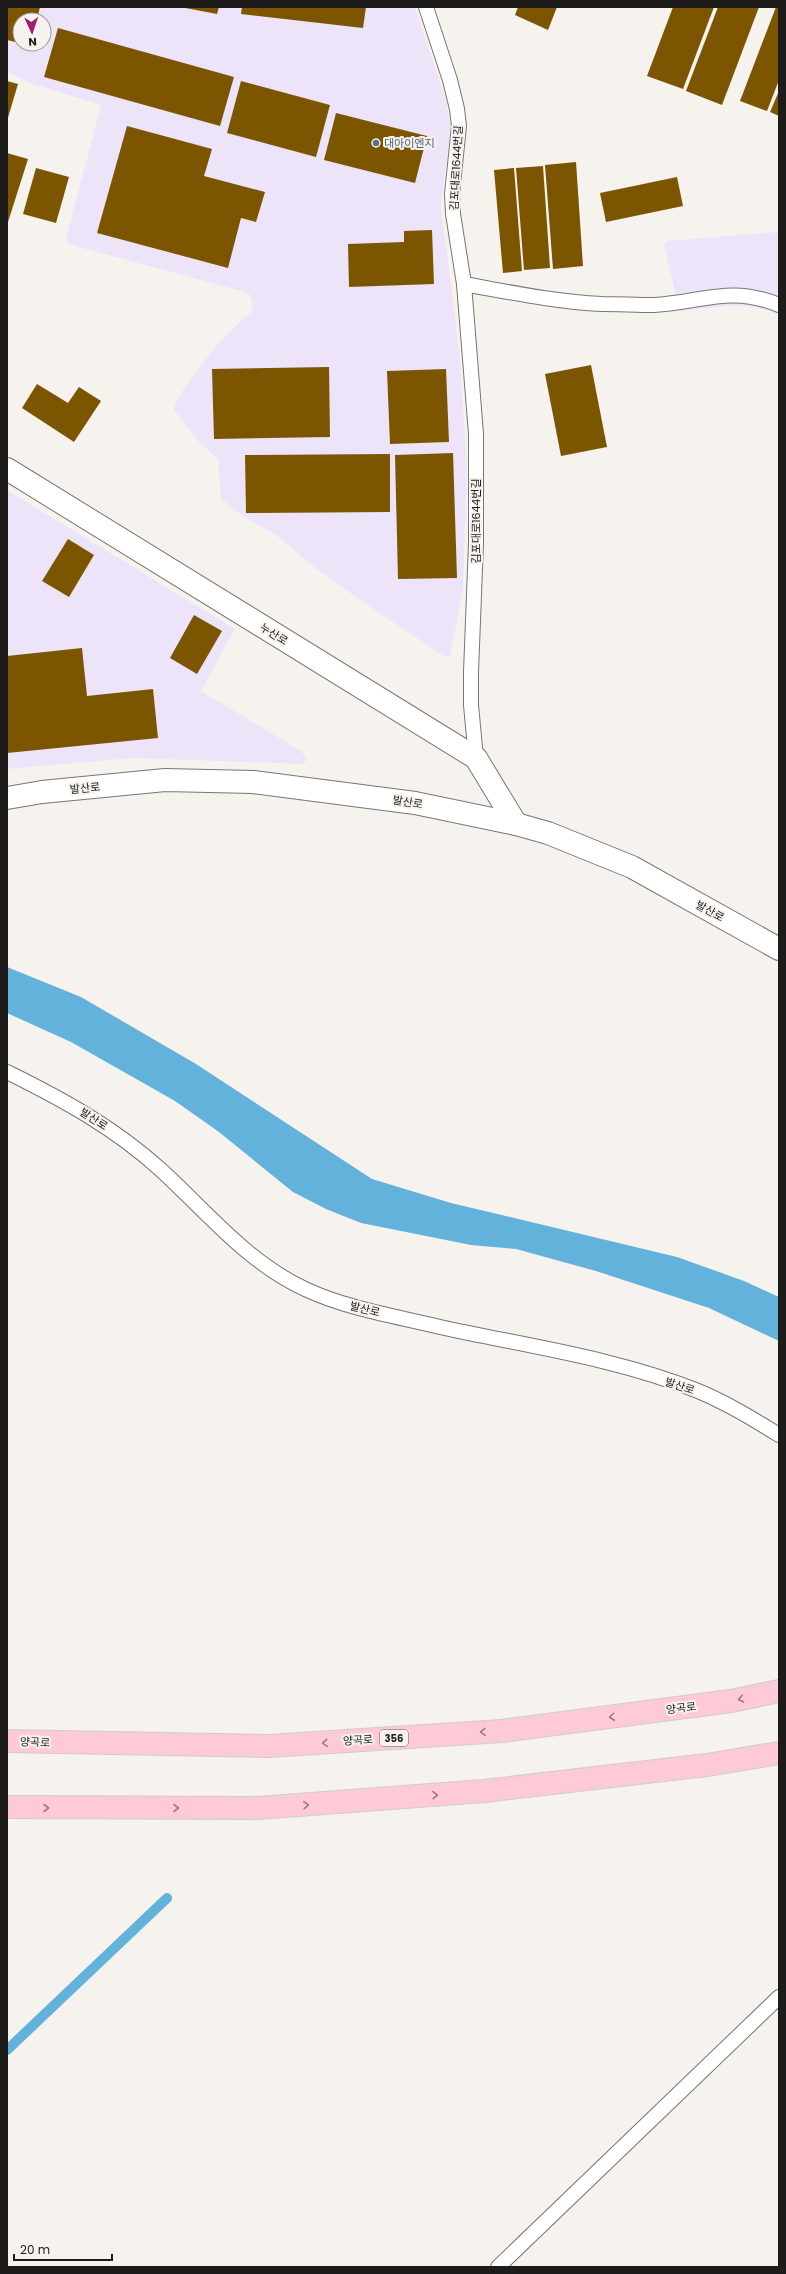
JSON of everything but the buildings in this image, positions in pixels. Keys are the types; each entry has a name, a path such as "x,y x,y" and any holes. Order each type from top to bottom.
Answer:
{"highway":[{"name":"양곡로","path":"7,1741 269,1746 292,1745 502,1731 731,1701 779,1691"},
{"path":"7,1806 266,1808 484,1791 708,1765 779,1753"}],"street":[{"name":"누산로","path":"7,469 476,758 516,824"},
{"name":"발산로","path":"7,798 42,792 165,780 253,782 415,803 516,824 548,833 632,867 779,949"}],"lane":[{"name":"김포대로1644번길","path":"426,7 457,109 458,143 452,194 464,284 476,434 476,543 471,705 476,758"},
{"path":"464,284 543,297 600,304 654,305 697,300 724,294 746,295 779,306"},
{"name":"발산로","path":"7,1072 87,1114 127,1142 161,1171 237,1245 269,1269 306,1289 352,1306 523,1346 588,1358 640,1373 699,1392 746,1415 779,1435"},
{"path":"498,2267 779,1997"}],"shaded area":[{"path":"7,7 415,7 445,97 451,127 441,207 459,349 467,466 463,591 450,656 445,657 363,602 315,568 280,538 237,512 221,499 218,459 200,443 174,410 175,403 183,390 206,359 223,338 252,311 253,306 250,295 245,292 68,244 66,239 101,105 30,83 7,72"},
{"path":"779,232 779,315 756,307 735,305 680,311 664,246 667,241"},
{"path":"7,490 235,629 201,691 301,751 307,759 303,764 132,758 7,769"}],"water":[{"path":"7,967 81,997 196,1064 372,1179 451,1203 677,1257 744,1281 779,1297 779,1341 709,1308 596,1271 516,1249 471,1245 361,1223 326,1209 293,1192 219,1132 175,1101 71,1042 7,1013"}],"waterway":[{"path":"7,2050 167,1898"}],"place":[{"name":"대아이엔지","path":"376,143"}]}
